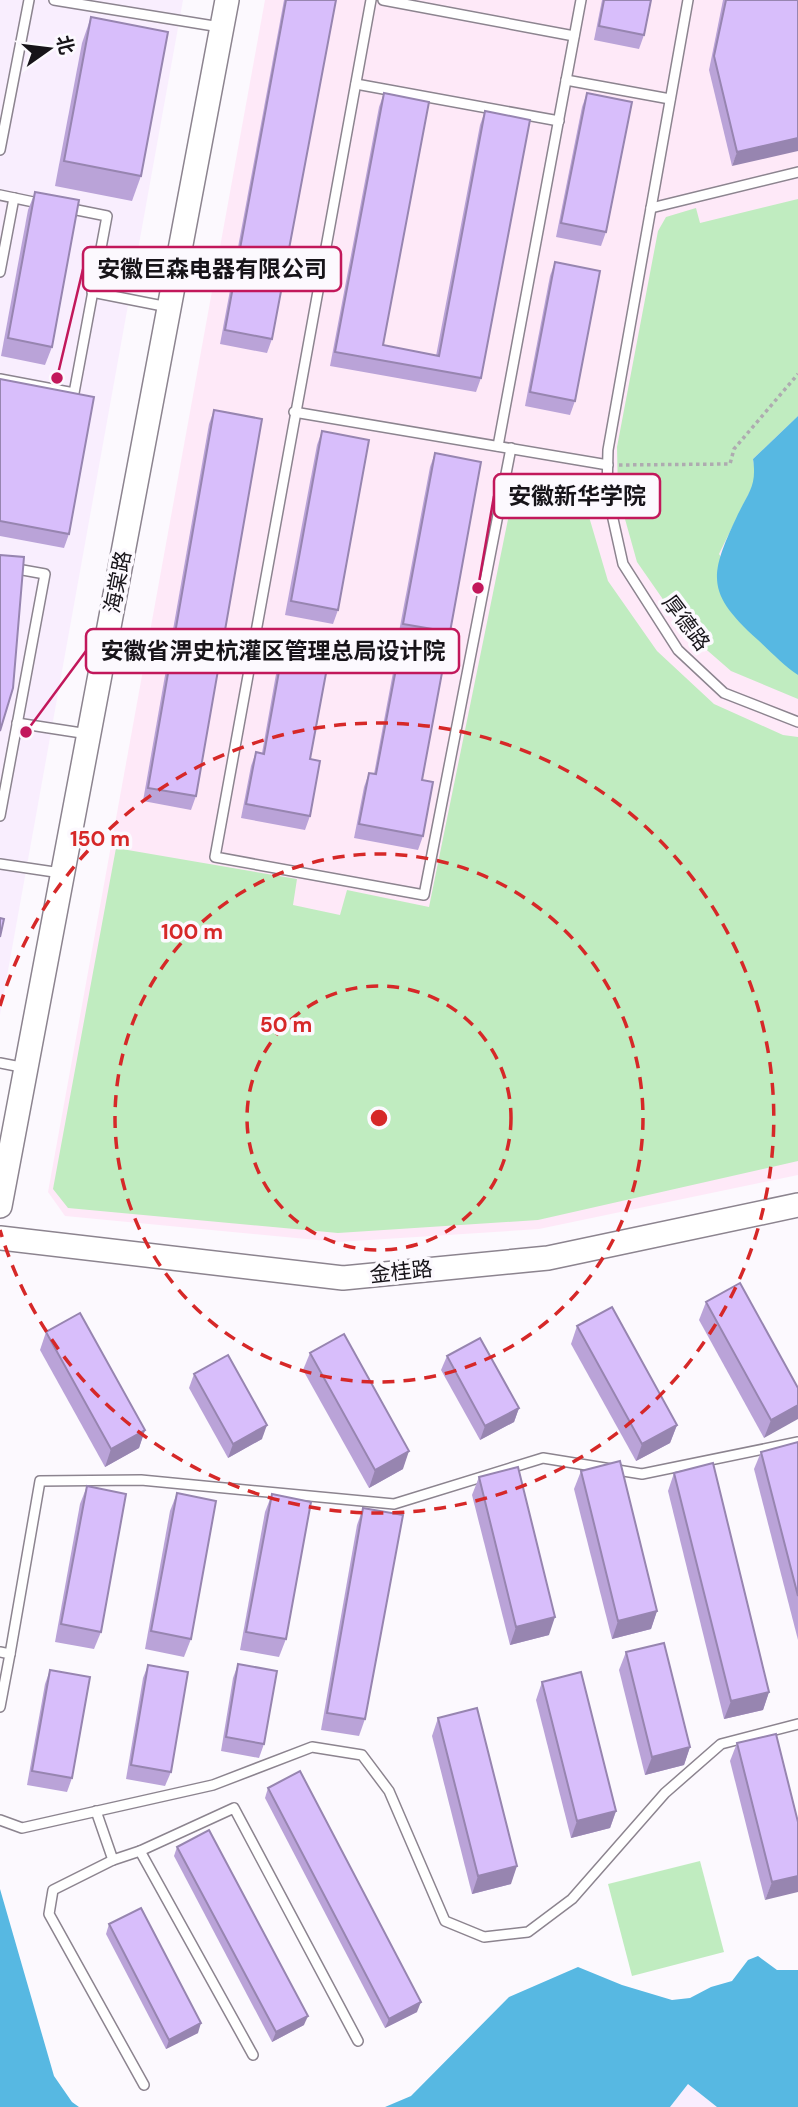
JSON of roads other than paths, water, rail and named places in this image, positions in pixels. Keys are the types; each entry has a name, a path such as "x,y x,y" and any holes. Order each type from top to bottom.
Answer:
{"street":[{"name":"海棠路","path":"0,1206 227,0"},
{"name":"金桂路","path":"0,1238 343,1278 548,1258 798,1205"}],"lane":[{"path":"0,150 29,0"},
{"path":"54,0 222,28"},
{"path":"371,0 215,858 424,895 511,448"},
{"path":"383,0 574,36"},
{"path":"498,446 581,0"},
{"name":"厚德路","path":"688,0 608,465 607,492 623,564 678,650 724,693 798,722"},
{"path":"566,80 670,99"},
{"path":"355,84 559,121"},
{"path":"651,208 798,172"},
{"path":"0,195 107,216 74,393 0,379"},
{"path":"0,272 14,198"},
{"path":"92,292 170,307"},
{"path":"294,412 608,465"},
{"path":"0,566 45,575 0,816"},
{"path":"18,723 90,734"},
{"path":"0,864 63,873"},
{"path":"0,1063 27,1068"},
{"path":"0,1707 5,1653 40,1481 141,1480 394,1504 543,1458 642,1474 798,1442"},
{"path":"0,1820 22,1829 213,1784 312,1746 362,1755 389,1791 446,1921 484,1937 528,1932 572,1899 665,1793 721,1744 798,1724"},
{"path":"144,2085 49,1914 53,1890 113,1860 140,1851 234,1808 358,2041"},
{"path":"96,1811 113,1860"},
{"path":"140,1851 253,2055"}],"water":[{"path":"798,416 798,675 728,609 717,582 721,553 753,482 753,459"},
{"path":"0,1889 54,2076 72,2102 79,2107 0,2107"},
{"path":"758,1956 777,1970 798,1970 798,2107 717,2107 688,2084 670,2107 385,2107 411,2096 509,1997 578,1967 622,1985 672,2000 690,1998 711,1987 732,1981 748,1960"}],"place":[{"name":"安徽巨森电器有限公司","path":"57,378"},
{"name":"安徽新华学院","path":"478,588"},
{"name":"安徽省淠史杭灌区管理总局设计院","path":"26,732"}]}
